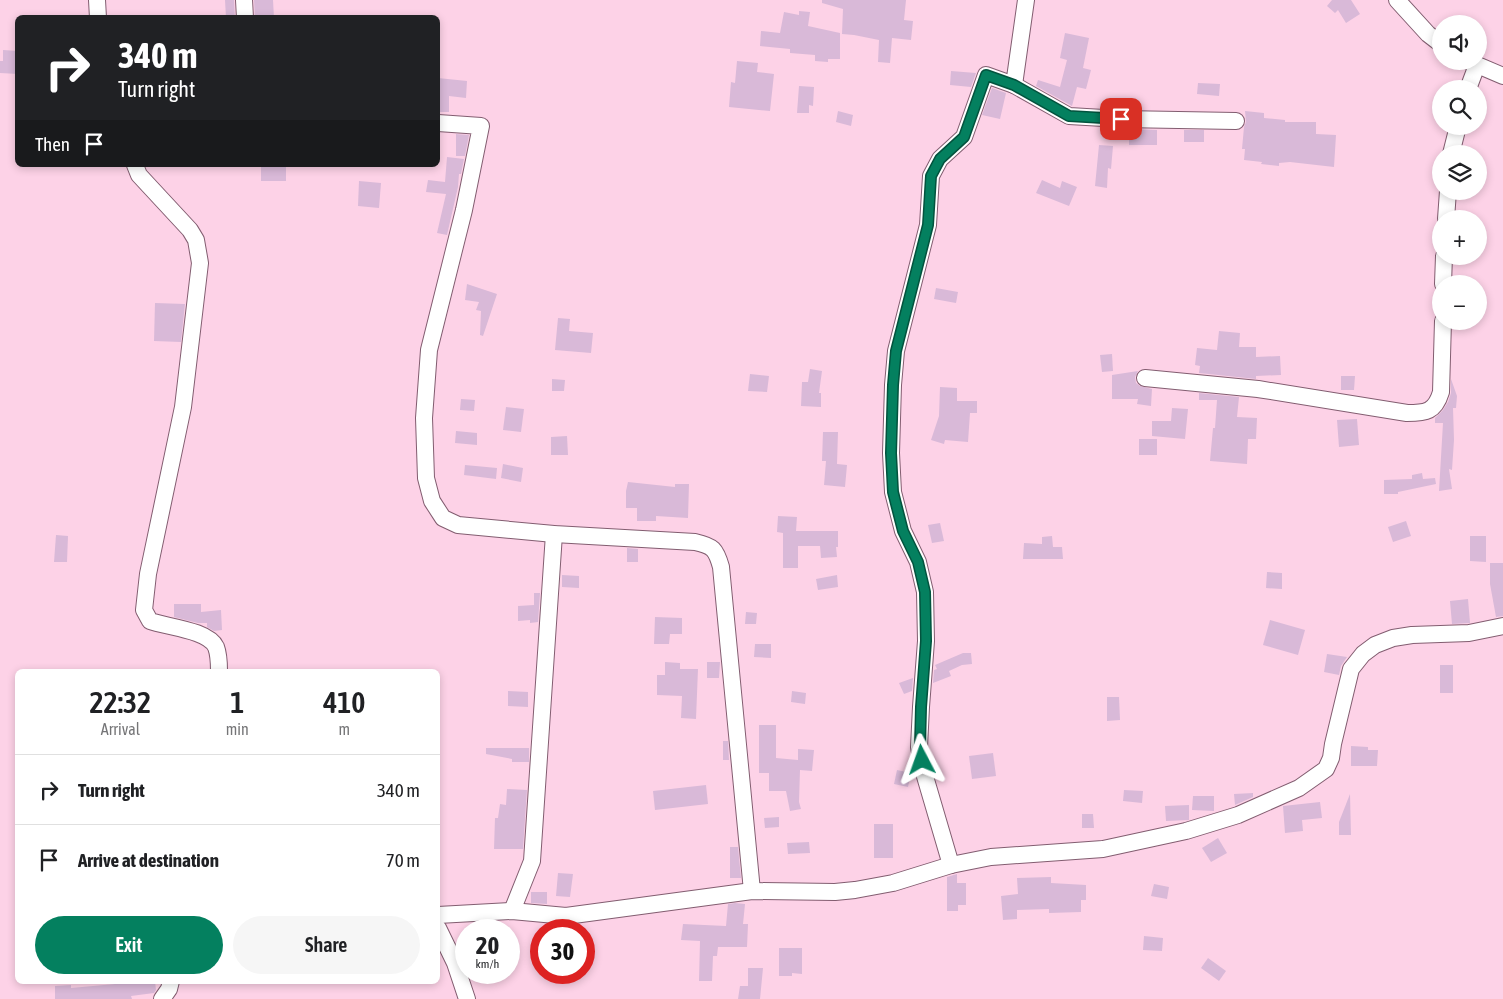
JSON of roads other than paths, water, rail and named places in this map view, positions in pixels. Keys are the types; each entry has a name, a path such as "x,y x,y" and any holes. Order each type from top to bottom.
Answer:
{"street":[{"path":"97,0 98,15"},
{"path":"244,0 245,15"},
{"path":"1014,85 1026,0"},
{"path":"1397,0 1432,37"},
{"path":"1487,69 1503,76"},
{"path":"950,865 924,773 920,747 926,641 925,592 918,562 903,531 893,492 891,453 896,351 928,225 931,176 940,159 964,137 986,75 1014,85 1069,116 1236,121"},
{"path":"440,123 481,126 464,210 429,350 424,418 426,478 432,501 443,518 458,525 554,534 695,542 707,545 717,551 721,567 752,891"},
{"path":"136,167 140,174 190,230 196,240 200,263 183,407 150,564 144,610 150,621 194,632 213,642 218,654 219,669"},
{"path":"1145,378 1258,389 1398,412 1421,413 1432,408 1438,401 1441,392 1443,330"},
{"path":"512,911 532,861 554,534"},
{"path":"440,915 512,911 566,916 752,891 826,892 855,890 893,883 950,865 991,857 1103,849 1170,835 1238,815 1299,788 1326,769 1331,758 1350,669 1363,654 1375,645 1393,638 1412,635 1470,633 1503,626"},
{"path":"440,932 455,963 467,999"},
{"path":"162,999 170,984"}]}
